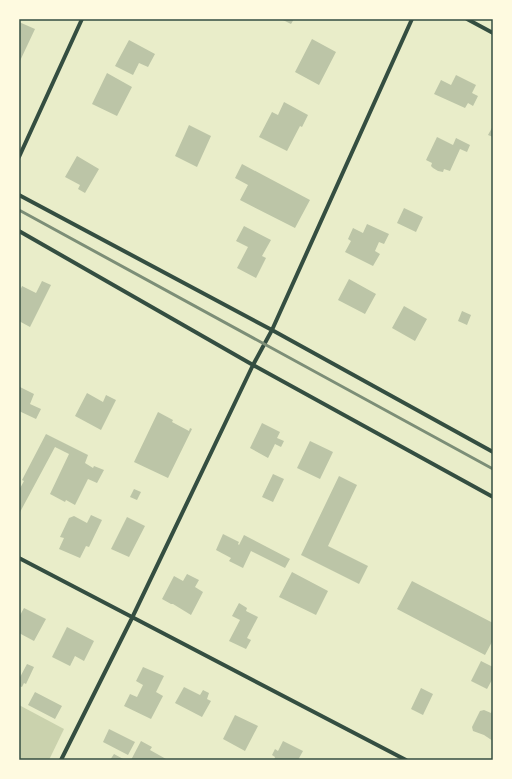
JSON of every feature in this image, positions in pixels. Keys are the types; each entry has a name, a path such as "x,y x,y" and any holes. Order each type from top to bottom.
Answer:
{"street":[{"path":"19,157 82,19"},
{"path":"61,760 132,618 253,365 272,330 412,19"},
{"path":"467,19 493,33"},
{"path":"19,194 272,330 493,452"},
{"path":"19,231 253,365 493,497"},
{"path":"19,558 406,760"}],"green space":[{"path":"19,705 64,729 49,760 19,760"}],"building":[{"path":"281,19 294,19 291,24"},
{"path":"19,22 35,29 19,63"},
{"path":"312,39 336,52 319,85 295,72"},
{"path":"129,40 155,54 148,67 139,63 133,75 115,66"},
{"path":"107,73 132,87 117,116 92,104"},
{"path":"456,75 476,85 472,93 478,96 473,106 468,103 465,108 434,94 441,80 451,85"},
{"path":"284,102 308,115 302,127 300,126 287,151 259,137 272,112 278,115"},
{"path":"189,125 211,136 197,167 175,156"},
{"path":"493,126 493,137 488,135"},
{"path":"437,137 453,145 456,138 470,145 467,152 460,149 450,171 444,169 443,172 438,171 431,166 432,163 426,160"},
{"path":"77,156 99,169 85,193 78,189 80,185 65,177"},
{"path":"242,164 310,200 295,228 240,200 248,185 235,178"},
{"path":"404,208 423,217 416,232 397,223"},
{"path":"367,224 389,234 384,244 379,242 375,251 380,254 373,266 345,252 351,241 348,239 353,228 363,233"},
{"path":"244,226 271,240 262,256 266,258 256,278 237,268 248,247 236,241"},
{"path":"349,279 376,294 365,314 338,300"},
{"path":"42,281 51,285 30,327 19,321 19,293 22,286 36,293"},
{"path":"404,306 427,319 415,341 392,328"},
{"path":"462,311 471,315 467,325 458,321"},
{"path":"20,387 34,394 30,404 41,409 36,419 19,411"},
{"path":"87,393 103,402 106,395 116,400 101,430 75,416"},
{"path":"158,412 173,420 172,422 189,431 190,428 192,429 168,478 134,462"},
{"path":"262,423 280,432 277,438 284,441 281,447 275,444 268,458 250,448"},
{"path":"46,434 88,455 85,463 93,468 94,466 104,470 97,483 88,479 75,505 66,500 65,502 50,494 69,454 55,447 19,514 19,490 24,481 22,480"},
{"path":"310,441 333,452 320,479 297,468"},
{"path":"273,474 284,479 273,502 262,497"},
{"path":"339,476 357,485 328,546 368,566 359,584 301,555"},
{"path":"134,489 141,492 137,500 130,497"},
{"path":"91,515 102,520 89,547 86,546 80,558 59,549 64,538 60,537 69,518 74,516 87,523"},
{"path":"127,517 145,526 129,557 111,549"},
{"path":"223,534 239,542 239,545 244,535 290,559 285,568 251,551 243,568 229,561 231,558 216,550"},
{"path":"292,572 328,591 316,615 279,597"},
{"path":"187,574 199,580 195,587 203,592 191,615 162,599 174,576 183,581"},
{"path":"412,581 493,623 493,640 485,655 397,609"},
{"path":"239,603 247,608 246,611 258,617 247,638 251,640 246,649 229,641 240,620 232,616"},
{"path":"24,608 46,619 34,641 19,633 19,617"},
{"path":"67,627 94,641 84,661 75,656 70,666 52,657"},
{"path":"481,661 493,667 493,678 487,689 471,681"},
{"path":"27,664 34,667 26,684 24,683 22,687 19,686 19,679"},
{"path":"143,667 164,676 156,692 163,696 151,719 124,706 130,694 137,697 143,685 136,681"},
{"path":"184,687 200,695 203,690 209,693 207,699 211,701 202,717 175,703"},
{"path":"421,688 433,694 423,715 411,709"},
{"path":"35,692 62,706 55,719 28,705"},
{"path":"493,709 493,741 484,735 473,731 472,727 480,711 484,710 491,713"},
{"path":"235,715 258,726 245,751 223,739"},
{"path":"109,729 135,742 128,755 103,742"},
{"path":"141,741 152,747 150,750 166,759 131,760"},
{"path":"283,741 303,751 298,760 274,760 275,757 272,755 275,749 278,751"},
{"path":"114,754 125,760 110,760"}],"railway":[{"path":"19,210 493,469"}]}
